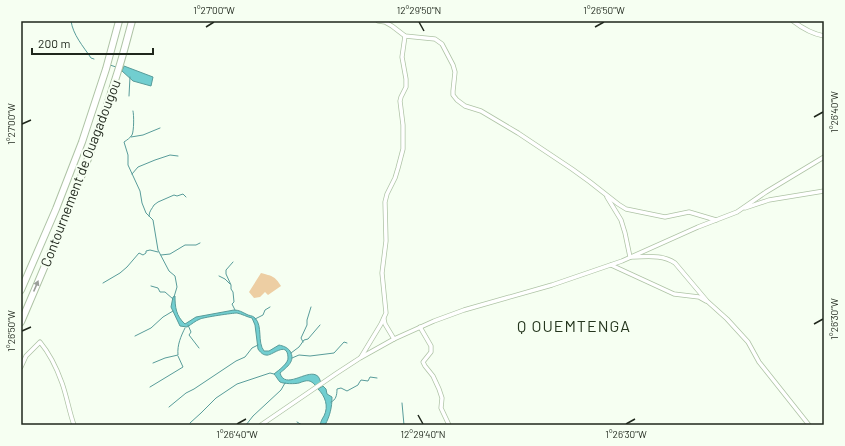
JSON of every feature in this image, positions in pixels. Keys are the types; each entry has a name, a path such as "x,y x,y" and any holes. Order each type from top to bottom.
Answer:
{"highway":[{"name":"Contournement de Ouagadougou","path":"21,290 56,209 82,142 106,69 119,21"},
{"name":"Contournement de Ouagadougou","path":"21,322 74,197 94,143 117,74 132,21"}],"street":[{"path":"378,21 385,22 392,26 404,36 435,39 442,44 454,65 455,72 453,95 457,100 464,106 481,111 518,133 572,169 626,209 665,217 689,212 716,220"},
{"path":"793,21 806,30 824,36"},
{"path":"360,358 386,313 382,273 386,241 385,202 387,194 395,178 404,142 400,98 406,87 402,57 404,36"},
{"path":"737,212 766,192 824,157"},
{"path":"261,425 360,358 394,339 434,320 552,285 611,265 716,220 769,200 824,192"},
{"path":"604,193 621,220 630,257"},
{"path":"630,257 660,256 675,263 707,301 727,319 748,342 759,362 809,425"},
{"path":"611,265 674,294 699,297 707,301"},
{"path":"384,318 385,324 394,339"},
{"path":"420,327 431,346 431,352 423,362 433,376 439,389 442,398 441,408 449,425"},
{"path":"21,367 26,356 40,342 60,377 74,425"}],"shaded area":[{"path":"261,273 273,277 281,286 268,295 265,292 260,297 254,298 249,292"}],"water":[{"path":"124,66 153,77 151,86 133,81 122,71"},
{"path":"175,296 177,311 185,324 196,317 234,310 254,317 259,325 261,343 264,351 269,351 279,345 290,351 292,355 290,364 280,373 283,378 286,380 291,380 312,374 318,376 321,383 316,386 312,382 308,381 295,384 280,382 274,374 287,362 287,352 282,349 266,355 261,352 258,349 255,325 252,318 239,313 234,313 200,319 187,327 180,326 171,307 173,297"},
{"path":"323,386 326,389 327,394 332,397 332,401 327,422 325,425 320,425 324,416 326,405 323,395 318,389"}],"waterway":[{"path":"71,21 79,40 91,58 94,59"},
{"path":"110,65 116,67"},
{"path":"129,96 130,77"},
{"path":"133,111 133,133 124,142 128,155 128,165 140,191 142,203 146,213 153,220 158,250 169,271 175,276 177,287 174,297"},
{"path":"131,137 143,135 160,128"},
{"path":"132,174 138,167 155,160 170,155 178,156"},
{"path":"149,216 150,211 158,202 174,195 177,196 183,194 186,197"},
{"path":"161,255 170,254 185,245 196,245 200,243"},
{"path":"103,283 120,273 139,253 143,255 146,251 150,250 158,252"},
{"path":"233,262 226,270 226,274 233,292 234,302 232,304 235,310"},
{"path":"219,276 230,284"},
{"path":"151,286 158,288 160,292 165,292 173,299"},
{"path":"255,319 263,315 265,310 270,307"},
{"path":"303,342 301,338 307,325 311,307"},
{"path":"135,336 151,328 163,317 173,311"},
{"path":"188,325 191,332 189,335 199,348"},
{"path":"291,353 299,347 304,340 308,339 320,325"},
{"path":"153,363 178,355 179,344 185,328"},
{"path":"292,358 299,355 310,356 334,353 344,342 347,343"},
{"path":"169,407 186,393 236,361 245,357 252,348 258,345"},
{"path":"150,387 183,367 178,356"},
{"path":"190,423 216,398 237,384 270,373 274,374"},
{"path":"331,402 336,397 337,389 341,388 347,391 358,385 361,380 368,381 370,377 377,378"},
{"path":"246,425 253,416 281,390 285,383"},
{"path":"402,403 404,425"},
{"path":"297,422 302,425"}],"district":[{"name":"Q OUEMTENGA","path":"574,325"}]}
